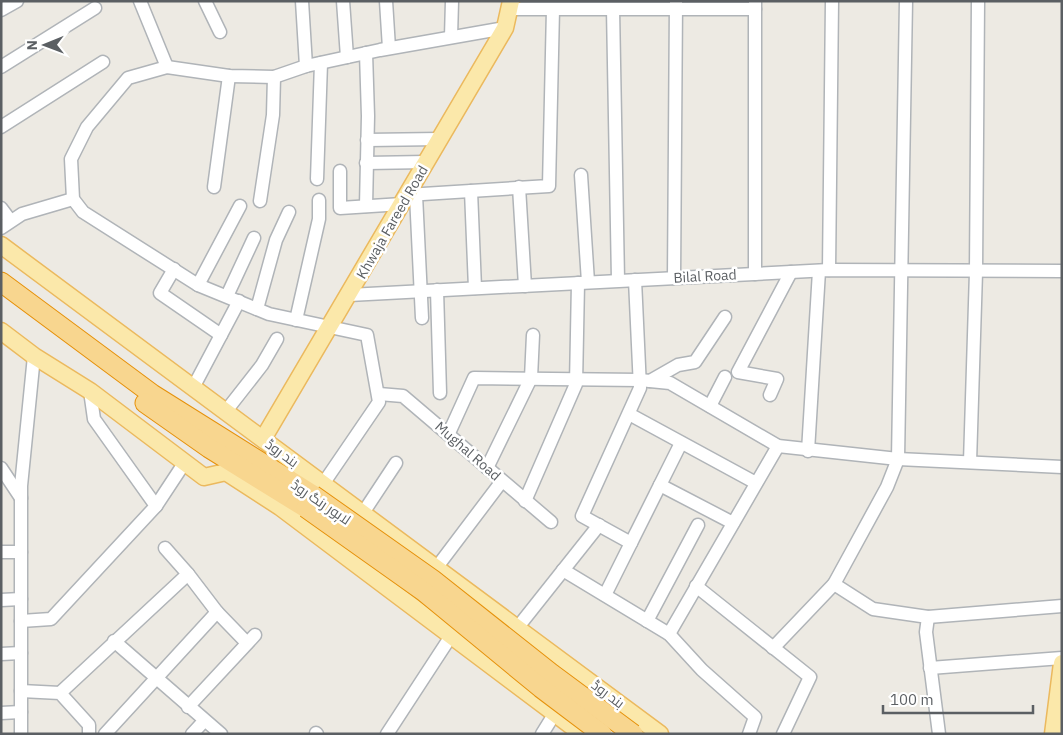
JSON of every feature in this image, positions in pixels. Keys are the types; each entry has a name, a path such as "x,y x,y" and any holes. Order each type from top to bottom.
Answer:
{"highway":[{"name":"لاہور رنگ روڈ","path":"1,282 152,394 314,495 432,579 552,674 633,734"},
{"name":"لاہور رنگ روڈ","path":"1,297 175,426 240,467 314,495 423,591 541,688 602,734"}],"main road":[{"name":"Khwaja Fareed Road","path":"263,439 408,198 504,28 510,5"},
{"name":"بند روڈ","path":"1,245 194,386 263,439 314,495 363,513 660,734"},
{"path":"1,331 34,356 90,391 204,477 226,472 280,507 582,734"},
{"path":"1053,734 1062,663"}],"street":[{"path":"1,10 17,1"},
{"path":"140,1 167,66"},
{"path":"205,1 220,32"},
{"path":"302,1 306,66"},
{"path":"343,1 347,57"},
{"path":"386,1 389,48"},
{"path":"451,36 452,1"},
{"path":"808,450 824,271 832,1"},
{"path":"773,648 834,584 886,487 898,459 906,1"},
{"path":"970,462 976,272 978,1"},
{"path":"510,5 553,9 613,9 676,5 755,5 754,274"},
{"path":"674,278 676,5"},
{"path":"1,67 95,8"},
{"path":"340,171 340,208 471,191 549,186 553,9"},
{"path":"613,9 618,280"},
{"path":"314,495 379,402 367,335 296,320 257,309 198,284 83,212 73,198 71,158 87,127 128,78 167,66 229,76 274,77 306,66 389,48 504,28"},
{"path":"366,53 366,206"},
{"path":"1,127 103,62"},
{"path":"317,179 321,63"},
{"path":"214,187 229,76"},
{"path":"260,200 274,115 274,77"},
{"path":"367,140 440,139"},
{"path":"366,163 427,162"},
{"path":"525,501 576,384 583,282 581,175"},
{"path":"519,187 524,286"},
{"path":"471,191 475,288"},
{"path":"1,208 6,224 22,214 73,198"},
{"path":"408,198 422,318"},
{"path":"296,320 319,219 319,200"},
{"path":"198,284 240,206"},
{"path":"257,309 276,240 289,212"},
{"path":"194,386 221,335 254,238"},
{"path":"174,269 160,293 221,335"},
{"name":"Bilal Road","path":"349,295 791,272 902,269 976,272 1062,271"},
{"path":"770,395 776,379 738,372 791,272"},
{"path":"635,280 645,380"},
{"path":"437,290 440,393"},
{"path":"631,543 582,516 645,380 678,365 695,362 725,317"},
{"path":"487,468 531,378 533,335"},
{"path":"226,411 262,365 277,339"},
{"path":"21,734 21,498 34,356"},
{"path":"710,406 725,377"},
{"path":"449,434 474,378 645,380 670,383 778,446 898,459 1062,466"},
{"path":"90,391 94,419 156,506"},
{"name":"Mughal Road","path":"379,394 403,396 551,522"},
{"path":"628,414 756,483"},
{"path":"605,595 682,442"},
{"path":"669,634 778,446"},
{"path":"21,621 51,619 156,506 185,462"},
{"path":"363,513 396,463"},
{"path":"1,468 21,498"},
{"path":"437,567 502,480"},
{"path":"660,485 733,523"},
{"path":"518,627 599,525"},
{"path":"648,621 698,525"},
{"path":"165,548 217,612 251,639 188,707"},
{"path":"1,552 21,552"},
{"path":"563,570 669,634 702,670 755,717 749,734"},
{"path":"21,691 60,692 188,574"},
{"path":"834,584 873,609 928,617 1062,606"},
{"path":"696,586 810,677 783,734"},
{"path":"1,600 21,599"},
{"path":"105,734 217,612"},
{"path":"928,617 926,632 939,734"},
{"path":"387,734 451,636"},
{"path":"114,641 221,734"},
{"path":"1,654 21,654"},
{"path":"930,668 1062,658"},
{"path":"60,692 92,731"},
{"path":"1,713 21,712"},
{"path":"542,734 555,713"},
{"path":"192,734 204,721"}]}
